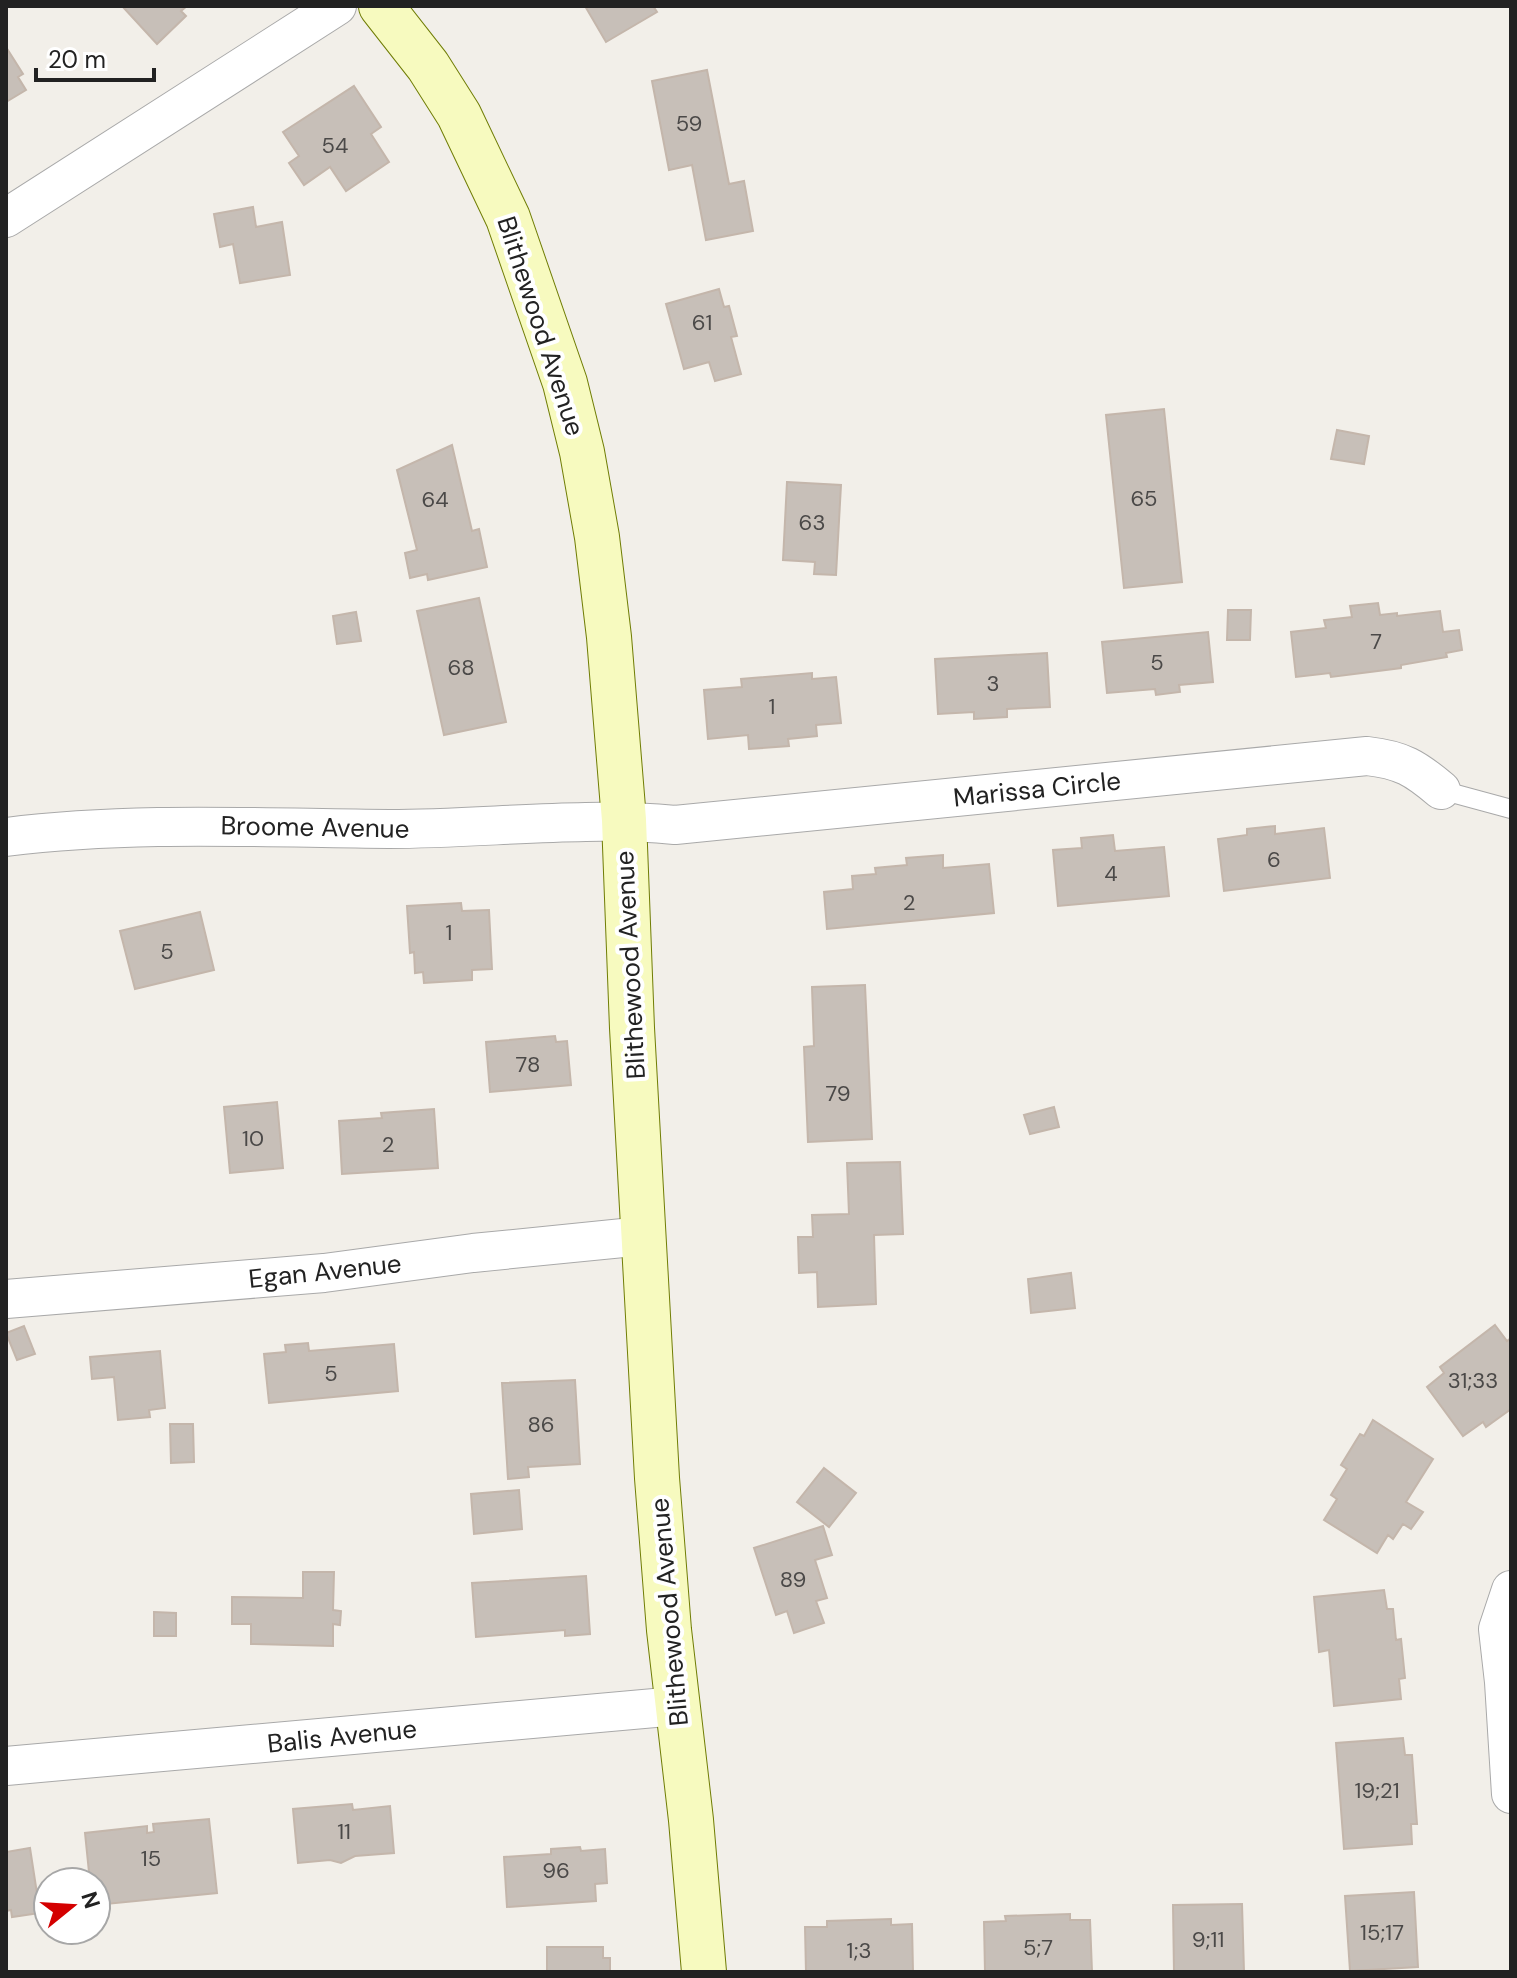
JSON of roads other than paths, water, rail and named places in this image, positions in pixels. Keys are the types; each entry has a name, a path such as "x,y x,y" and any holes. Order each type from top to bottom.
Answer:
{"street":[{"path":"6,218 337,6"},
{"name":"Blithewood Avenue","path":"381,6 428,66 459,115 488,173 539,302 565,383 582,452 597,537 609,637 624,820 625,888 657,1478 704,1972"},
{"name":"Marissa Circle","path":"624,820 675,825 1367,756 1416,768 1441,790"},
{"name":"Broome Avenue","path":"6,837 130,827 432,828 624,820"},
{"name":"Egan Avenue","path":"6,1299 324,1273 473,1253 643,1236"},
{"path":"1511,1590 1498,1629 1511,1794"},
{"name":"Balis Avenue","path":"6,1766 677,1706"}],"lane":[{"path":"1441,790 1511,809"}]}
